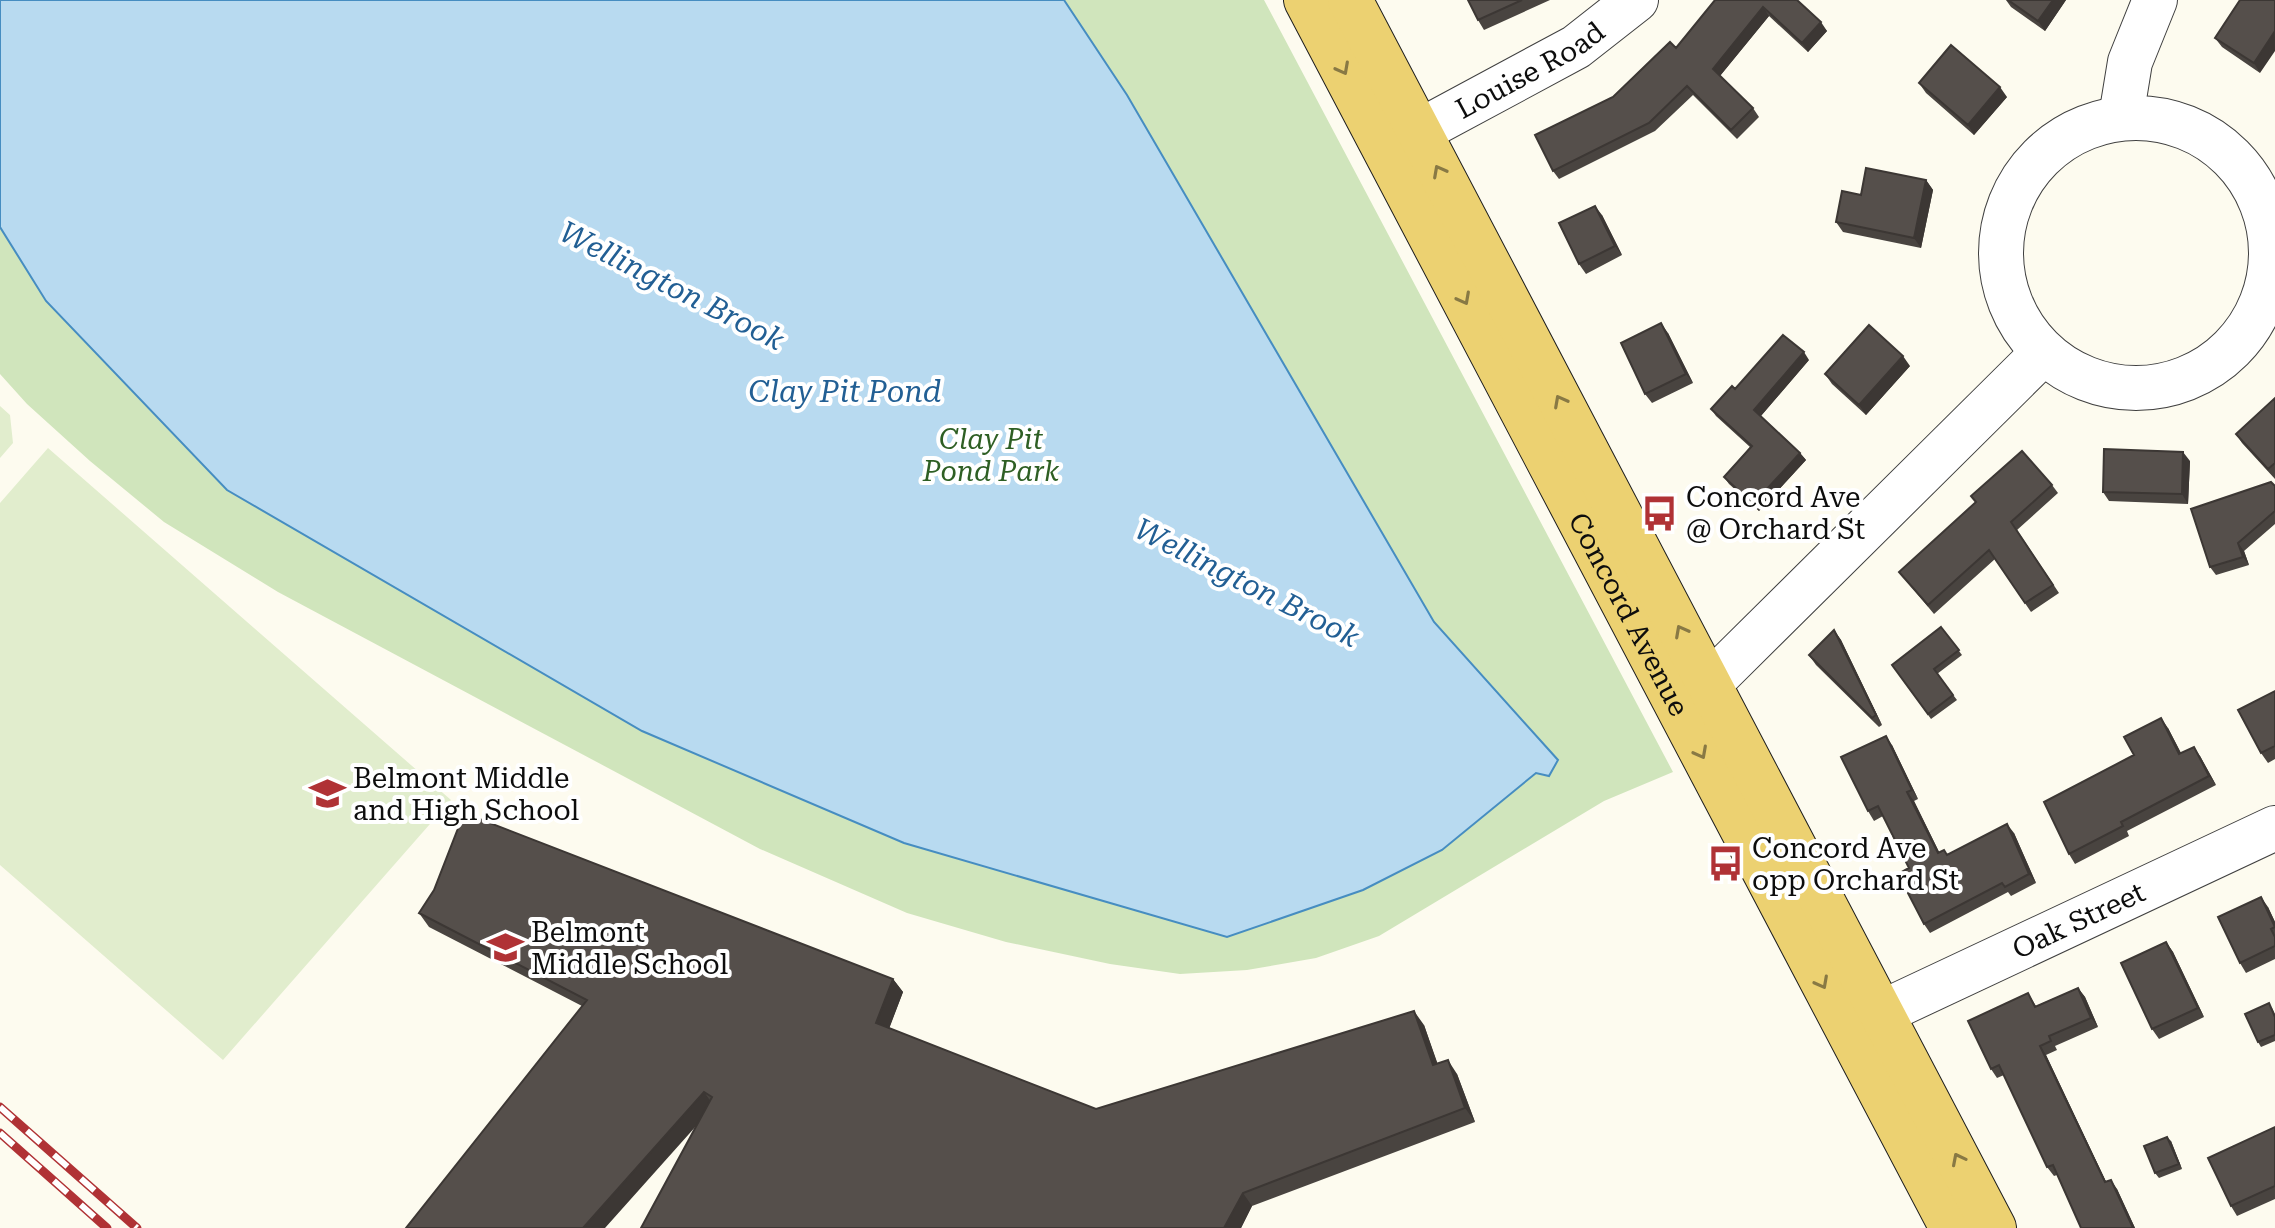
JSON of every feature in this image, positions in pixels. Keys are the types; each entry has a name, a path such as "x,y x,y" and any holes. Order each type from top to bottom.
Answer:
{"main road":[{"name":"Concord Avenue","path":"1306,0 1402,140 1709,684 1994,1228"},
{"name":"Concord Avenue","path":"1350,0 1402,140 1952,1228"}],"street":[{"name":"Louise Road","path":"1402,140 1576,47 1636,0"},
{"path":"2121,117 2130,62 2155,0"},
{"path":"2121,117 2156,118 2192,128 2220,146 2242,167 2261,198 2273,234 2270,276 2261,308 2245,335 2214,365 2174,384 2120,388 2071,373 2043,353 2026,333 2005,292 2000,259 2005,215 2023,175 2043,153 2094,123 2121,117"},
{"path":"1709,684 2043,353"},
{"name":"Oak Street","path":"1883,1012 2275,828"}],"green space":[{"name":"Clay Pit Pond","path":"0,0 1264,0 1673,772 1604,801 1379,936 1316,958 1247,970 1180,974 1110,964 1006,942 907,913 760,849 278,592 164,522 90,461 27,404 0,374"},
{"path":"0,406 10,415 13,443 0,458"},
{"path":"48,448 451,800 223,1060 0,865 0,503"}],"water":[{"name":"Clay Pit Pond","path":"0,0 1064,0 1127,95 1434,622 1558,760 1549,776 1536,773 1442,850 1363,890 1227,937 904,843 642,731 227,490 46,301 0,227"}],"building":[{"path":"1468,0 1522,0 1478,20"},
{"path":"1715,0 1797,0 1821,22 1802,43 1763,7 1713,69 1753,108 1731,130 1687,86 1649,123 1553,171 1535,135 1613,97 1670,42 1676,48"},
{"path":"2008,0 2053,0 2038,21"},
{"path":"2240,0 2275,0 2275,31 2254,63 2215,38"},
{"path":"1951,45 2000,87 1968,125 1919,83"},
{"path":"1866,168 1926,180 1914,238 1836,222 1842,191 1861,195"},
{"path":"1595,206 1615,246 1579,264 1559,223"},
{"path":"1661,323 1686,374 1645,394 1621,343"},
{"path":"1869,325 1903,356 1859,405 1825,374"},
{"path":"1783,335 1804,352 1754,410 1800,453 1753,504 1724,477 1752,446 1711,409 1732,386 1735,389"},
{"path":"2275,398 2275,463 2268,469 2236,434"},
{"path":"2104,449 2183,452 2182,494 2103,492"},
{"path":"2022,451 2052,485 2011,522 2053,585 2025,603 1989,550 1928,605 1899,572 1976,502 1971,496"},
{"path":"2271,482 2275,486 2275,511 2238,543 2243,557 2210,567 2191,509"},
{"path":"1941,627 1959,650 1934,669 1953,695 1928,714 1892,665"},
{"path":"1834,630 1876,715 1872,718 1809,655"},
{"path":"2275,691 2275,746 2261,753 2238,710"},
{"path":"2161,718 2179,754 2194,747 2209,776 2121,822 2123,826 2069,854 2044,802 2134,755 2124,737"},
{"path":"1886,736 1912,790 1907,792 1938,853 1944,850 1947,855 2007,824 2029,874 2005,887 2002,883 1924,924 1898,874 1909,868 1878,806 1868,811 1841,757"},
{"path":"464,813 893,979 876,1023 1096,1109 1414,1011 1433,1065 1448,1060 1465,1108 1243,1193 1224,1228 641,1228 712,1097 704,1092 583,1228 406,1228 587,1000 419,913 434,890"},
{"path":"2261,897 2275,927 2271,929 2275,946 2240,963 2218,917"},
{"path":"2166,942 2198,1008 2152,1029 2121,963"},
{"path":"2078,988 2091,1018 2049,1036 2051,1041 2040,1046 2105,1182 2111,1180 2133,1228 2081,1228 2053,1165 2047,1167 1999,1065 1991,1069 1968,1021 2028,993 2035,1007"},
{"path":"2269,1003 2275,1017 2275,1035 2258,1042 2245,1014"},
{"path":"2275,1127 2275,1186 2231,1206 2208,1158"},
{"path":"2167,1137 2179,1164 2155,1173 2144,1146"}],"railway":[{"path":"0,1107 137,1228"},
{"path":"0,1133 107,1228"}],"place":[{"name":"Concord Ave @ Orchard St","path":"1660,513"},
{"name":"Belmont Middle and High School","path":"327,794"},
{"name":"Concord Ave opp Orchard St","path":"1726,864"},
{"name":"Belmont Middle School","path":"505,948"}],"water label":[{"name":"Wellington Brook","path":"672,286"},
{"name":"Wellington Brook","path":"1247,583"}],"park label":[{"name":"Clay Pit Pond Park","path":"991,455"}]}
